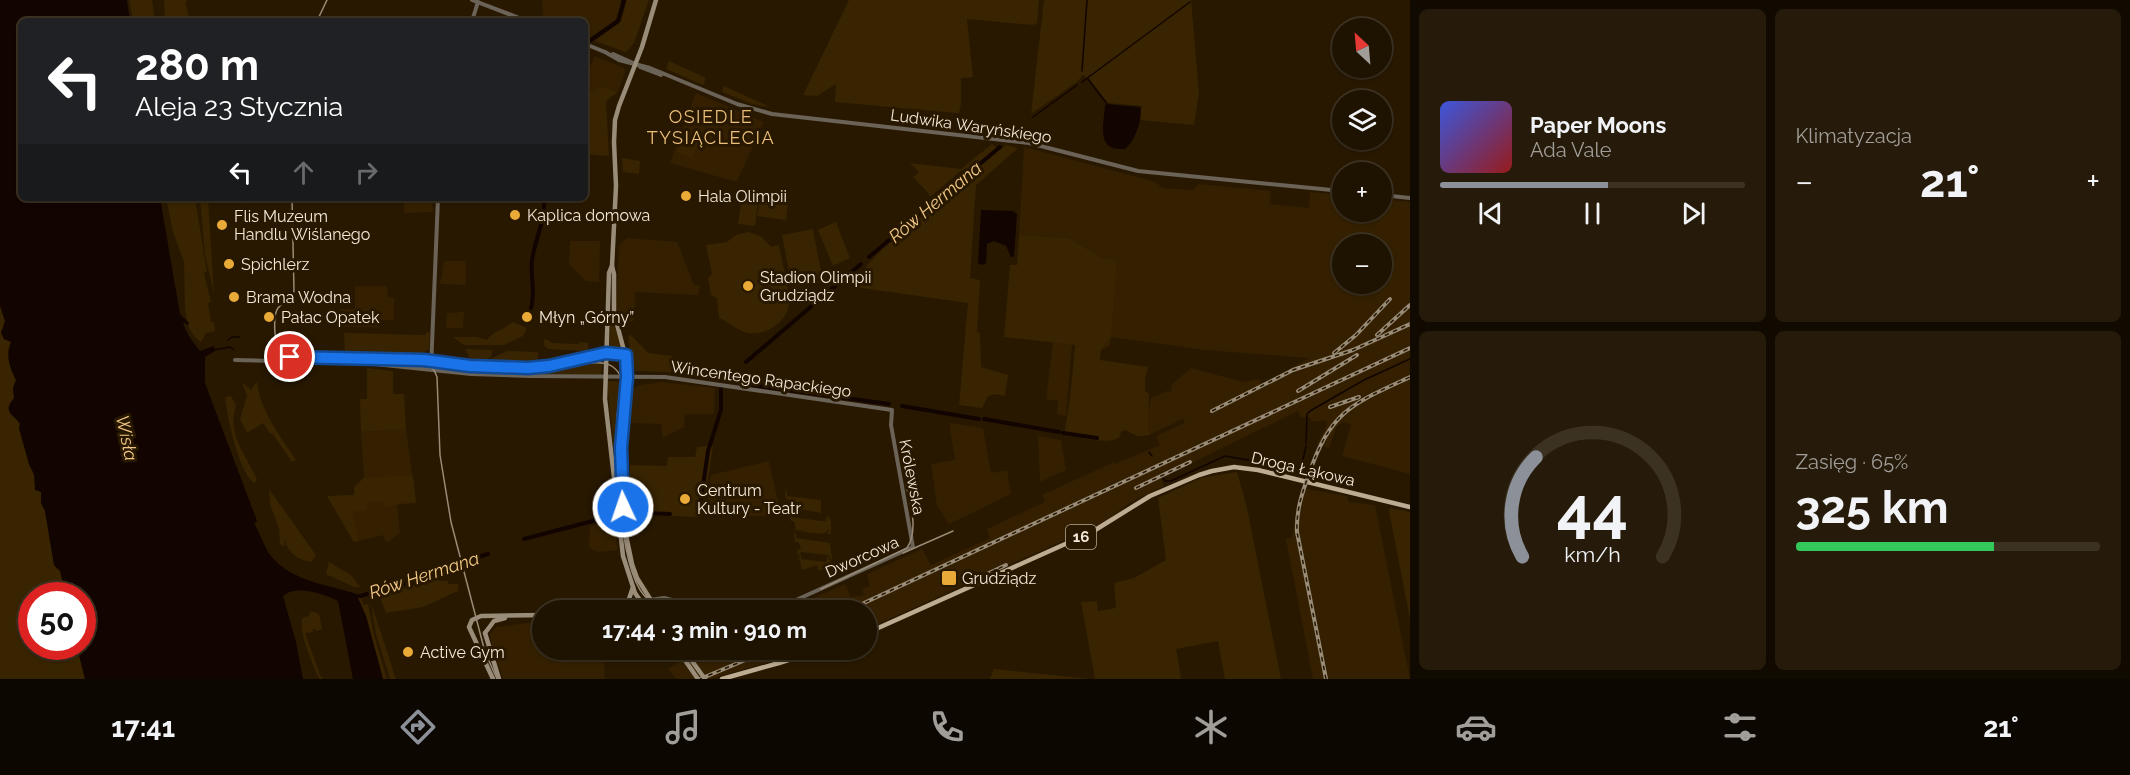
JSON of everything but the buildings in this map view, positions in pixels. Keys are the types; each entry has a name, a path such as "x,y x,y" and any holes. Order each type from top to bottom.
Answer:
{"main road":[{"path":"650,600 637,578 631,558 622,485 621,435 627,377 626,355 614,313 612,267 616,186 615,120 656,0"},
{"path":"612,267 609,273 605,389 623,556 633,587 640,600"},
{"name":"Droga Łąkowa","path":"877,629 1092,532 1150,496 1212,471 1234,467 1258,470 1410,507"},
{"path":"629,600 633,587"},
{"path":"493,679 469,627 470,623 479,617 532,615"},
{"path":"472,634 478,636 484,633 494,621 513,616"},
{"path":"484,633 499,679"},
{"path":"685,660 698,679"},
{"path":"691,660 705,679"},
{"path":"723,679 788,660"}],"street":[{"path":"472,0 519,18"},
{"path":"473,18 478,2"},
{"name":"Ludwika Waryńskiego","path":"588,45 619,60 650,68 742,106 772,114 1029,143 1138,171 1332,190"},
{"path":"1392,196 1410,198"},
{"path":"431,369 438,201"},
{"path":"235,360 308,357 432,360 470,366 528,368 549,366 606,353 626,355"},
{"name":"Wincentego Rapackiego","path":"277,360 365,363 471,374 674,377 892,410"},
{"name":"Królewska","path":"892,410 890,417 892,434 913,547"},
{"name":"Dworcowa","path":"796,600 913,547"},
{"path":"650,600 664,598 672,600"}],"shaded area":[{"path":"129,0 152,0 155,18 132,18"},
{"path":"164,0 187,0 185,2 189,17 211,18 165,18"},
{"path":"542,0 621,0 615,22 588,40 588,18 540,18 543,13"},
{"path":"627,0 649,0 634,43 626,52 594,41 621,22"},
{"path":"849,0 1039,0 1037,23 1033,25 967,19 973,77 961,78 961,104 959,113 956,113 835,102 836,84 817,96 803,95"},
{"path":"1044,0 1191,0 1199,92 1194,125 1140,120 1142,106 1108,103 1089,79 1083,75 1077,82 1031,114"},
{"path":"595,56 624,68 625,72 618,92 599,86 594,92 588,89 588,71"},
{"path":"669,61 706,78 703,85 666,69"},
{"path":"599,86 618,92 606,101 609,156 588,154 588,89 594,92"},
{"path":"724,86 770,107 752,104 722,92"},
{"path":"696,93 764,122 737,181 670,163"},
{"path":"686,130 701,136 692,159 677,152"},
{"path":"992,144 1000,150 1006,145 1018,148 976,185 970,278 980,280 977,332 980,333 981,367 1008,375 1005,396 994,394 988,396 982,408 959,405 968,303 855,287 869,263 883,248 907,232 908,228 989,158 966,175 962,170 930,197 913,177 919,172 910,163 961,169"},
{"path":"1024,147 1156,182 1162,188 1193,190 1198,184 1271,191 1270,204 1309,208 1310,192 1332,194 1332,222 1392,222 1392,200 1410,202 1410,474 1342,456 1351,424 1342,422 1336,428 1329,448 1317,444 1327,425 1325,420 1311,422 1311,418 1301,417 1298,411 1165,476 1161,479 1164,486 1129,503 1098,525 877,624 877,600 809,600 845,584 851,597 864,595 862,589 870,586 867,574 922,549 931,565 990,538 987,529 1045,502 1042,495 1114,462 1115,464 1160,445 1156,436 1185,423 1183,419 1151,434 1148,428 1148,412 1151,398 1167,391 1171,392 1172,384 1191,368 1243,382 1259,379 1262,385 1309,358 1205,350 1111,337 1110,346 1103,349 1072,344 1066,416 1057,414 1058,401 1046,399 1053,342 1061,343 1117,259 1102,258 1069,238 1019,235"},
{"path":"622,158 640,161 639,174 623,172"},
{"path":"743,190 759,192 755,226 738,224"},
{"path":"760,199 788,203 786,220 757,216"},
{"path":"167,201 195,201 207,272 204,273 211,302 208,303 215,331 206,333 201,342 189,328 185,310 184,262 173,232"},
{"path":"200,201 208,201 214,294 205,255"},
{"path":"404,201 432,201 433,212 404,213"},
{"path":"836,222 850,258 833,266 818,230"},
{"path":"813,229 823,282 792,287 782,235"},
{"name":"Stadion Olimpii Grudziądz","path":"749,232 762,237 771,247 779,245 789,300 787,311 779,323 767,330 754,333 743,332 719,318 717,298 711,295 708,278 712,274 706,245 727,242 736,235"},
{"path":"1019,235 1069,238 1102,258 1117,259 1111,337 1101,350 1100,360 1148,367 1145,391 1149,394 1148,428 1151,434 1138,436 1126,430 1121,432 1119,438 1106,441 1064,435 1075,345 1004,337 1010,265 1017,265"},
{"path":"627,238 677,242 694,285 700,285 698,295 635,292 634,321 621,321 618,318 616,305 619,245"},
{"path":"570,241 600,241 599,282 586,281 569,264"},
{"path":"444,261 466,261 466,285 440,284"},
{"path":"355,286 387,286 388,297 394,298 394,320 378,320 378,327 340,327 340,309 355,309"},
{"path":"0,306 5,321 3,329 12,342 9,356 16,381 13,388 19,429 29,464 42,495 41,503 45,511 54,565 60,571 63,582 18,582 18,660 80,660 85,679 0,679"},
{"path":"464,312 463,328 446,328 447,313"},
{"path":"611,319 613,320 623,352 609,350"},
{"path":"513,322 527,328 523,336 504,345 464,345 453,337 477,337 487,340"},
{"path":"426,332 430,333 429,349 422,354 422,358 345,357 344,333 426,335"},
{"path":"631,335 648,353 672,356 675,362 671,372 635,371 628,336"},
{"path":"544,339 551,343 588,343 588,349 585,351 548,349 544,345"},
{"path":"465,349 492,350 491,357 482,362 474,361"},
{"path":"507,351 538,352 537,363 486,361"},
{"path":"603,357 601,375 510,374 510,370 547,369"},
{"path":"367,368 393,371 393,394 404,394 406,429 361,432 360,399 367,399"},
{"path":"608,381 623,382 619,417 619,461 615,461"},
{"path":"242,382 251,390 257,383 267,413 296,460 292,462 263,423 247,433 240,419 247,396"},
{"path":"661,382 715,388 714,414 685,414 684,427 663,438 661,424 631,423 629,407 632,389 640,385"},
{"path":"231,396 236,405 234,426 236,436 257,480 254,483 243,468 235,444 225,397"},
{"path":"949,423 983,428 991,473 1007,470 1011,494 949,524 937,506 931,464 955,460"},
{"path":"406,429 416,503 397,505 400,533 387,543 383,535 354,542 327,496 354,495 354,487 364,478 361,432"},
{"path":"1038,436 1061,440 1066,470 1040,482"},
{"path":"713,446 702,517 629,515 630,465 667,466 668,457 695,457 697,447"},
{"path":"769,461 781,516 706,516 711,475"},
{"path":"1237,472 1247,508 1281,679 1225,679 1218,641 1176,649 1181,679 1095,679 1081,602 1097,601 1098,611 1116,608 1114,583 1134,578 1166,560 1158,498 1201,478"},
{"path":"413,475 416,503 407,501 385,507 383,501 366,503 367,510 352,512 359,541 354,542 327,496 354,495 354,487 364,478"},
{"path":"1301,488 1347,496 1349,502 1375,505 1410,679 1313,679 1286,539 1292,537"},
{"path":"269,489 316,555 311,562 293,554 287,547 285,538 284,547 280,544 279,529 270,504"},
{"path":"787,490 787,496 821,500 821,513 788,507 791,507 790,500 786,499"},
{"path":"1390,508 1410,512 1410,619 1389,511"},
{"path":"792,511 792,517 821,521 826,521 827,515 831,521 831,534 827,534 829,529 824,534 803,532 805,529 802,531 792,529 796,529 789,514"},
{"path":"613,520 618,550 599,552 589,548 590,526"},
{"path":"796,532 796,538 830,543 832,561 828,555 801,552 798,556 797,550 801,550 799,542 795,542"},
{"path":"801,554 801,559 826,562 827,556 833,565 819,571 817,565 802,570 799,557"},
{"path":"329,562 352,576 360,587 354,587 326,574"},
{"path":"437,578 439,581 448,581 448,584 458,584 458,591 423,607 386,613 380,598 382,596"},
{"path":"360,596 363,605 368,604 387,679 383,679 366,616 358,598"},
{"path":"371,603 396,679 390,679 389,676 376,634"},
{"path":"310,611 319,614 322,629 316,631 312,629 313,632 305,633 323,679 317,675 302,632 302,618 309,616"},
{"path":"532,622 532,660 609,660 604,661 605,679 503,679 490,634 496,627"},
{"path":"683,660 776,660 711,679 676,679 668,669"},
{"path":"994,669 1090,679 990,679"}],"water":[{"name":"Wisła","path":"0,0 127,0 130,18 18,18 18,201 161,201 180,314 189,323 188,325 183,322 200,351 214,346 215,351 205,357 205,383 257,521 254,524 269,553 290,572 312,582 360,595 358,598 366,616 383,679 353,679 338,601 303,590 289,592 283,596 296,642 303,679 85,679 80,660 96,660 96,582 63,582 60,571 54,565 45,511 41,503 41,492 35,490 34,474 29,464 19,428 20,424 9,410 14,398 13,388 16,380 8,357 11,342 4,339 1,333 5,321 0,306"},
{"path":"1105,105 1140,107 1137,130 1125,149 1115,149 1105,141 1103,128"},
{"path":"981,210 1013,211 1017,214 1014,257 1011,257 1006,246 994,241 987,244 986,263 982,265 978,263"}],"waterway":[{"path":"588,42 618,21 624,0"},
{"path":"1082,71 1087,0"},
{"name":"Rów Hermana","path":"1082,82 1190,2"},
{"path":"1088,79 1107,104"},
{"name":"Rów Hermana","path":"1033,117 1077,85"},
{"name":"Rów Hermana","path":"869,257 1000,147"},
{"path":"531,308 532,260 542,221 544,201"},
{"name":"Rów Hermana","path":"746,362 861,264"},
{"path":"228,340 232,337 239,337"},
{"path":"214,350 230,347 234,350"},
{"path":"1306,443 1307,414 1310,411 1364,380 1410,359"},
{"name":"Rów Hermana","path":"751,385 889,404"},
{"name":"Rów Hermana","path":"699,514 708,451 721,410 721,389"},
{"name":"Rów Hermana","path":"902,406 979,419"},
{"name":"Rów Hermana","path":"984,419 1059,432"},
{"name":"Rów Hermana","path":"1063,433 1097,438"},
{"path":"1300,473 1306,446"},
{"name":"Rów Hermana","path":"1149,452 1152,456"},
{"path":"1163,478 1165,481 1171,481 1225,456 1277,465 1288,471"},
{"name":"Rów Hermana","path":"641,513 670,514"},
{"name":"Rów Hermana","path":"524,539 608,517"},
{"name":"Rów Hermana","path":"360,596 421,579 445,568 488,554"}],"tram line":[{"path":"318,18 327,0"},
{"path":"292,201 294,291 276,312 275,332 280,355 293,359 428,361 450,367 493,371 536,370 596,363 613,367 622,383 617,419 617,460 625,543 631,568 639,587 649,600"},
{"path":"423,362 434,370 437,377 440,455 451,522 485,652 497,679"},
{"path":"821,589 907,548 911,541 913,525 906,484"},
{"path":"903,553 953,531"}],"railway":[{"path":"1334,353 1356,335 1390,299"},
{"path":"1377,335 1410,305"},
{"path":"1212,411 1293,370 1353,350 1410,324"},
{"path":"870,600 1410,348"},
{"path":"1298,391 1357,355"},
{"path":"1326,679 1297,532 1297,517 1302,495 1317,453 1335,422 1358,403 1410,377"},
{"path":"1330,407 1359,397"},
{"path":"1136,488 1190,462"},
{"path":"966,584 1006,565"},
{"path":"700,679 745,660"}],"place":[{"name":"Hala Olimpii","path":"686,196"},
{"name":"Kaplica domowa","path":"515,215"},
{"name":"Flis Muzeum Handlu Wiślanego","path":"222,225"},
{"name":"Spichlerz","path":"229,264"},
{"name":"Stadion Olimpii Grudziądz","path":"748,286"},
{"name":"Brama Wodna","path":"234,297"},
{"name":"Pałac Opatek","path":"269,317"},
{"name":"Młyn „Górny”","path":"527,317"},
{"name":"Centrum Kultury - Teatr","path":"685,499"},
{"name":"Grudziądz","path":"949,578"},
{"name":"Active Gym","path":"408,652"}],"district":[{"name":"OSIEDLE TYSIĄCLECIA","path":"711,126"}],"route":[{"path":"290,357 432,360 470,366 528,368 549,366 606,353 626,355 627,377 621,448 623,507"}]}
